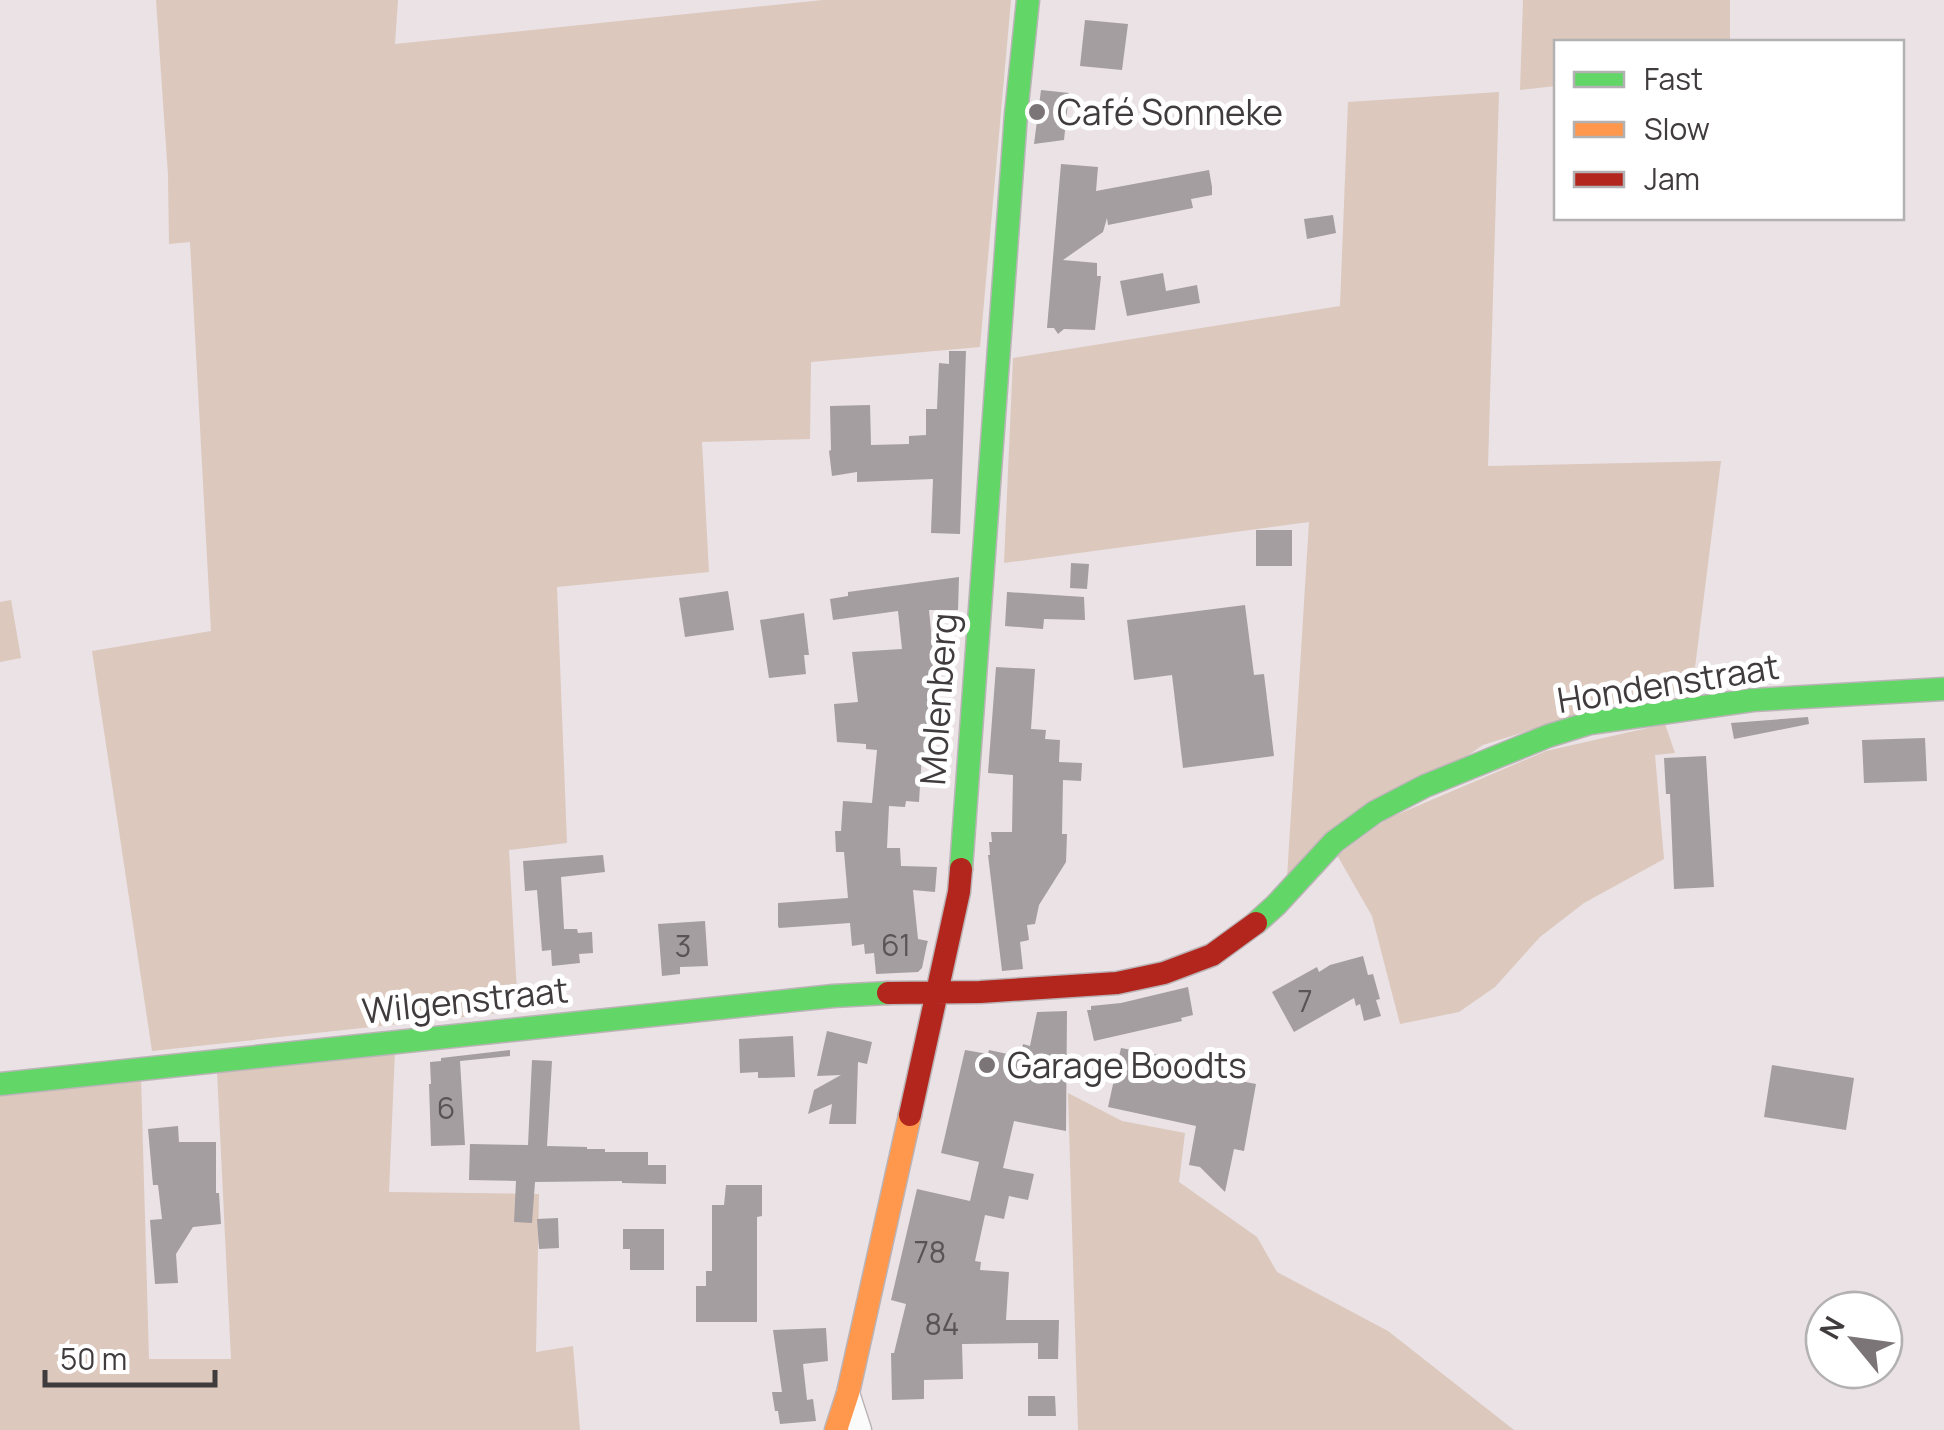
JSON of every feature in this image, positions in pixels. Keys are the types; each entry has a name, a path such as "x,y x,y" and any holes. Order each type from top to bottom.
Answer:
{"street":[{"name":"Molenberg","path":"836,1430 848,1394 959,892 1016,114 1028,0"},
{"name":"Hondenstraat","path":"938,991 1117,984 1200,960 1262,918 1334,842 1375,812 1425,786 1590,723 1753,700 1944,690"},
{"name":"Wilgenstraat","path":"0,1084 834,996 938,991"},
{"path":"848,1394 860,1430"}],"shaded area":[{"path":"156,0 398,0 395,44 823,0 1011,0 980,347 811,362 810,439 702,442 709,572 557,587 567,843 509,850 518,1011 152,1051 92,651 211,631 190,242 169,244"},
{"path":"1523,0 1730,0 1730,40 1554,40 1554,86 1520,90"},
{"path":"1499,92 1488,466 1721,461 1692,691 1619,702 1483,745 1287,878 1309,522 1004,563 1013,358 1340,306 1348,102"},
{"path":"11,600 21,658 0,662 0,602"},
{"path":"1665,724 1675,753 1655,755 1664,859 1584,903 1540,937 1495,987 1459,1012 1400,1024 1372,916 1337,855 1387,819 1546,751"},
{"path":"395,1050 389,1192 539,1194 536,1352 573,1346 580,1430 0,1430 0,1094 141,1077 149,1359 231,1359 217,1071"},
{"path":"1068,1093 1122,1121 1185,1133 1179,1182 1257,1237 1277,1272 1388,1331 1514,1430 1078,1430"}],"building":[{"path":"1085,20 1128,24 1122,70 1080,66"},
{"path":"1041,90 1069,93 1064,140 1034,144"},
{"path":"1061,164 1098,167 1096,191 1209,170 1212,195 1191,199 1193,208 1108,225 1107,218 1103,232 1063,260 1097,263 1097,276 1101,276 1095,330 1064,329 1058,334 1054,328 1047,328"},
{"path":"1333,215 1336,233 1307,239 1304,219"},
{"path":"1163,273 1166,291 1197,285 1200,303 1127,316 1120,281"},
{"path":"949,351 966,351 960,534 931,533 933,479 857,482 857,472 832,476 829,451 830,406 870,405 871,445 909,444 909,436 926,435 926,409 937,409 939,363 949,364"},
{"path":"1256,530 1292,530 1292,566 1256,566"},
{"path":"1071,563 1089,564 1087,589 1070,588"},
{"path":"959,577 958,610 929,610 938,697 933,754 922,753 919,802 906,801 905,807 889,806 887,848 900,848 901,866 937,867 935,892 913,890 918,939 928,941 918,972 876,974 874,953 865,954 864,944 852,946 850,923 778,926 778,903 848,898 844,852 836,852 835,831 841,831 843,801 872,803 877,750 866,749 866,744 837,742 834,704 858,702 852,652 902,649 898,611 833,620 830,599 848,596 848,592"},
{"path":"728,591 734,630 685,637 679,598"},
{"path":"1007,592 1084,597 1085,620 1044,619 1043,629 1005,626"},
{"path":"1245,605 1254,675 1264,674 1274,756 1183,768 1172,675 1134,680 1127,620"},
{"path":"804,613 809,655 804,655 806,674 769,678 760,620"},
{"path":"996,667 1035,669 1031,729 1046,730 1045,739 1060,740 1059,762 1082,763 1081,781 1063,780 1066,862 1039,905 1035,924 1027,925 1029,940 1020,942 1023,969 1002,971 988,855 991,832 1012,832 1013,775 988,773"},
{"path":"1808,717 1809,724 1734,739 1731,723"},
{"path":"1925,738 1927,781 1864,783 1862,740"},
{"path":"1706,756 1714,887 1674,889 1670,794 1666,794 1664,758"},
{"path":"603,855 605,872 561,877 564,929 592,932 593,953 579,954 580,963 552,966 551,950 542,951 537,890 525,891 523,861"},
{"path":"705,921 708,966 680,967 680,974 662,976 658,924"},
{"path":"1363,956 1368,975 1373,974 1381,1016 1364,1021 1360,1004 1356,1006 1354,998 1294,1032 1272,992 1317,967 1319,972"},
{"path":"1188,987 1193,1015 1181,1018 1182,1021 1094,1041 1087,1010 1091,1006"},
{"path":"1067,1011 1066,1131 1014,1121 1003,1168 1034,1174 1028,1200 1009,1196 1004,1219 985,1215 975,1261 981,1262 980,1270 1009,1272 1006,1320 1059,1320 1058,1359 1038,1359 1038,1343 962,1344 963,1379 924,1380 924,1399 892,1400 891,1353 906,1304 891,1300 917,1189 970,1201 979,1162 941,1153 965,1050 1021,1057 1023,1044 1030,1046 1037,1012"},
{"path":"827,1031 872,1042 867,1064 858,1062 856,1124 829,1124 832,1104 808,1114 814,1090 841,1075 817,1076"},
{"path":"793,1036 795,1077 758,1078 758,1072 740,1073 739,1039"},
{"path":"1121,1048 1202,1063 1199,1073 1256,1084 1244,1151 1234,1149 1225,1192 1200,1167 1189,1165 1196,1126 1108,1107"},
{"path":"510,1050 510,1056 460,1061 465,1145 431,1146 430,1062"},
{"path":"532,1060 552,1061 547,1146 648,1152 648,1165 666,1165 666,1184 535,1182 532,1223 514,1222 516,1181 469,1180 470,1144 528,1145"},
{"path":"1772,1065 1854,1078 1846,1130 1764,1117"},
{"path":"178,1126 179,1142 216,1142 216,1193 221,1224 193,1227 176,1254 178,1283 155,1284 150,1220 162,1219 158,1185 153,1185 148,1129"},
{"path":"726,1185 762,1185 762,1216 757,1217 757,1322 696,1322 696,1286 706,1286 706,1271 712,1271 712,1205 724,1205"},
{"path":"558,1218 559,1248 539,1249 537,1219"},
{"path":"623,1229 664,1229 664,1270 630,1270 630,1249 623,1249"},
{"path":"826,1328 828,1361 803,1364 807,1400 813,1399 816,1421 780,1424 772,1392 782,1392 773,1330"},
{"path":"1028,1396 1055,1396 1056,1416 1028,1416"}],"traffic: fast":[{"path":"961,869 1016,114 1028,0"},
{"path":"1256,923 1334,842 1375,812 1425,786 1548,736 1590,723 1753,700 1944,689"},
{"path":"0,1084 888,993"}],"traffic: slow":[{"path":"836,1430 848,1393 910,1115"}],"traffic: jam":[{"path":"910,1115 961,869"},
{"path":"888,993 980,992 1117,983 1164,973 1212,955 1256,923"}],"place":[{"name":"Café Sonneke","path":"1037,112"},
{"name":"Garage Boodts","path":"987,1065"}]}
